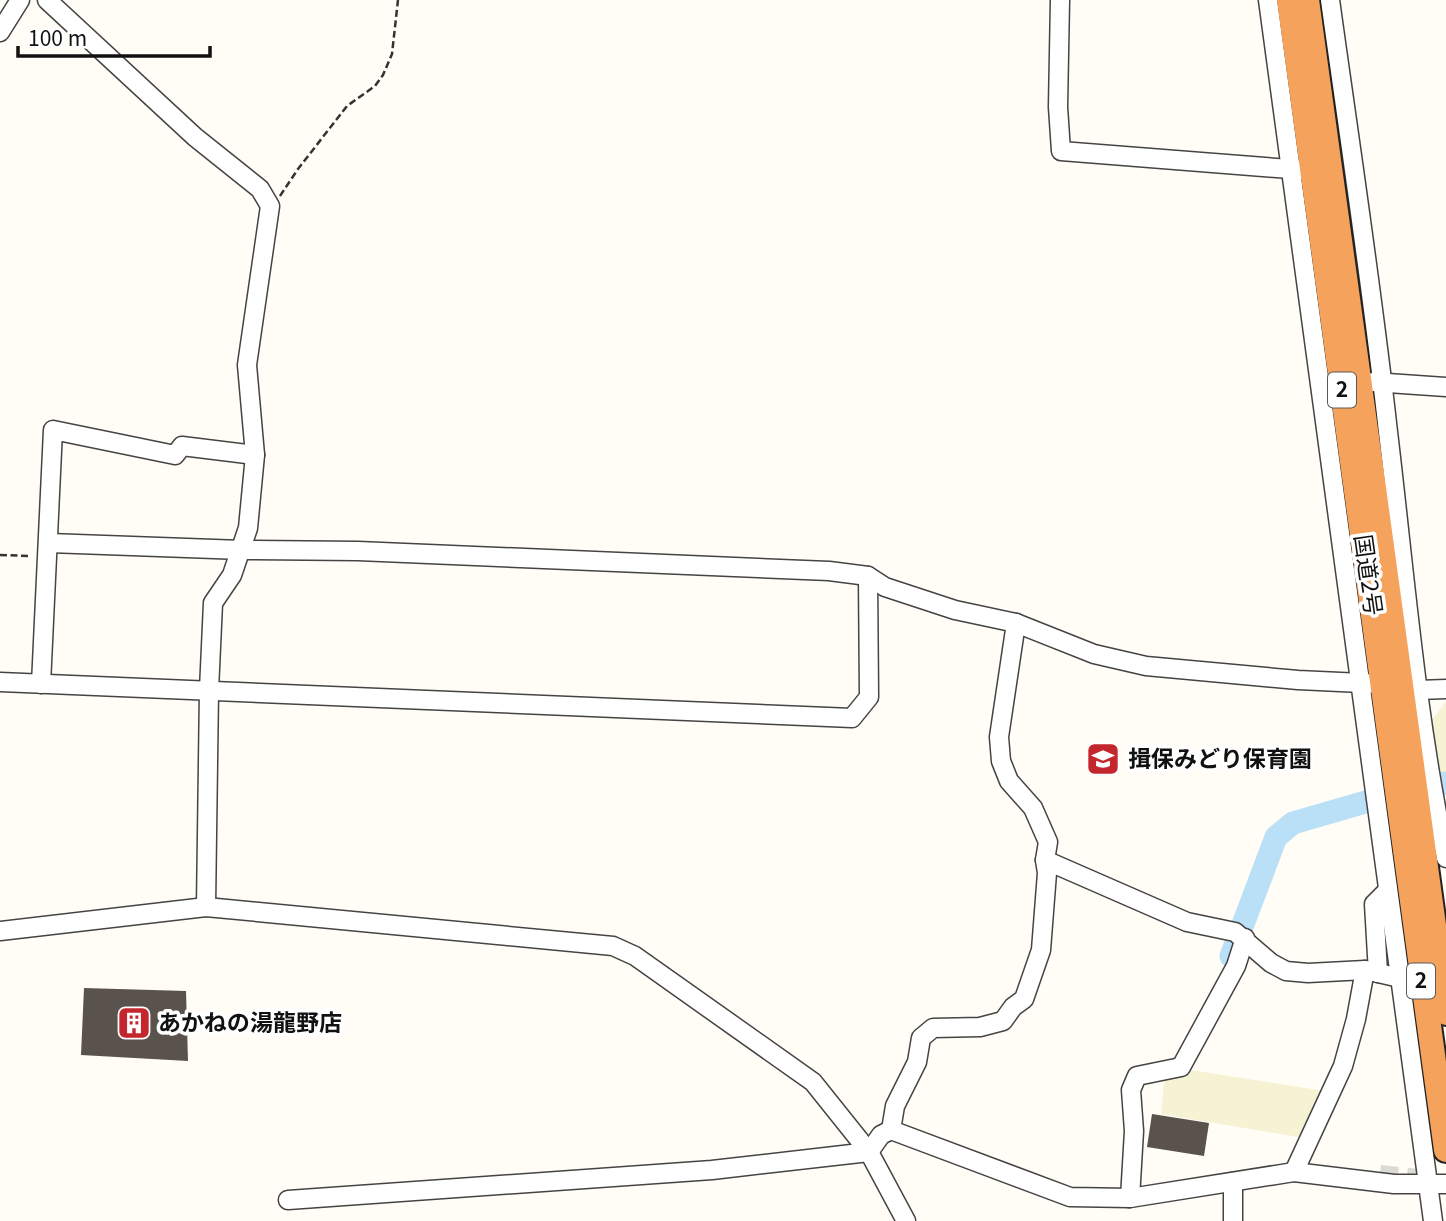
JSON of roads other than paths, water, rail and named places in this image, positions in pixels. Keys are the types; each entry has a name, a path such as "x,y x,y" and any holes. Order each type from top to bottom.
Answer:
{"highway":[{"name":"国道2号","path":"1289,0 1301,170 1390,686 1406,794 1442,950 1446,1013"},
{"name":"国道2号","path":"1307,0 1328,164 1372,382 1390,686"},
{"name":"国道2号","path":"1406,794 1410,977 1446,1150"}],"street":[{"path":"0,32 20,0"},
{"path":"47,0 195,137 260,189 270,206 247,365 255,455 248,528 232,575 213,603 206,908"},
{"path":"1060,0 1058,107 1061,150 1301,170 1268,0"},
{"path":"1330,0 1372,382 1446,387"},
{"path":"41,684 53,430 175,455 183,446 255,455"},
{"path":"49,550 242,550 495,556 541,561 829,571 868,576 885,587 931,602 1016,623 1094,654 1146,666 1446,690"},
{"path":"0,682 852,718 869,697 868,576"},
{"path":"891,1130 895,1106 917,1062 921,1038 933,1028 980,1027 1003,1021 1013,1007 1024,999 1041,950 1048,842 1033,808 1009,781 1001,761 999,737 1016,623"},
{"path":"1390,686 1406,794 1446,858"},
{"path":"1045,860 1186,922 1235,932 1271,963 1286,971 1372,972 1410,977 1427,1184 1433,1221"},
{"path":"1297,1168 1343,1066 1372,972 1374,904 1385,893"},
{"path":"0,931 206,908 613,946 635,956 813,1082 869,1152 906,1221"},
{"path":"1130,1198 1134,1131 1131,1090 1137,1076 1181,1068 1236,966 1245,938"},
{"path":"288,1200 712,1170 869,1152 881,1135 891,1130 1070,1196 1130,1198 1233,1182 1297,1168 1380,1174"},
{"path":"1297,1168 1394,1184 1446,1184"},
{"path":"1233,1182 1233,1221"}],"waterway":[{"path":"1231,956 1276,837 1293,823 1446,783"}],"tunnel":[{"path":"1380,1174 1418,1178"}],"place":[{"name":"揖保みどり保育園","path":"1103,759"},
{"name":"あかねの湯龍野店","path":"134,1023"}]}
